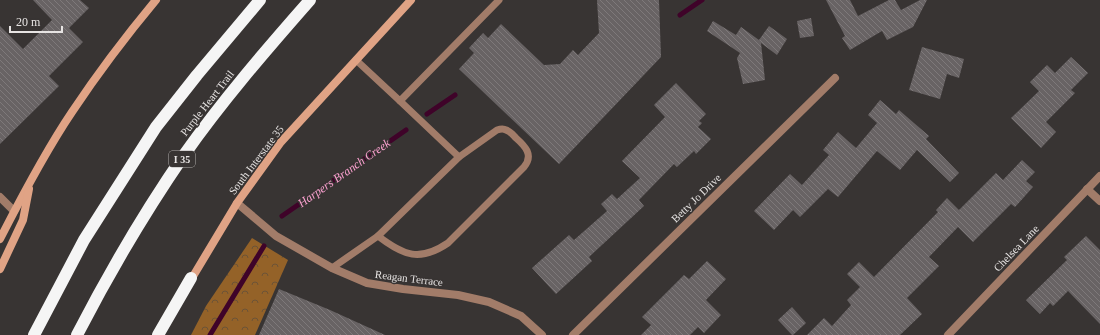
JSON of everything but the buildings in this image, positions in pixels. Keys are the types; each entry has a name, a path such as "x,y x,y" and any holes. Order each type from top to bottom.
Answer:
{"highway":[{"path":"34,335 84,240 156,127 206,64 260,0"},
{"name":"Purple Heart Trail","path":"77,335 108,275 185,155 266,49 310,0"},
{"path":"158,335 191,278"}],"main road":[{"path":"0,239 30,182 71,113 120,44 156,0"},
{"name":"South Interstate 35","path":"163,335 191,278 237,204 281,142 411,0"},
{"path":"0,269 24,220 30,182"}],"street":[{"name":"Betty Jo Drive","path":"573,335 835,78"},
{"name":"Chelsea Lane","path":"948,335 1100,176"},
{"path":"1087,189 1100,202"},
{"path":"0,197 14,211"},
{"name":"Reagan Terrace","path":"237,204 276,236 332,268 367,283 403,290 458,295 489,302 521,316 542,335"}],"lane":[{"path":"400,101 499,0"},
{"path":"356,60 459,157"},
{"path":"332,268 378,236 459,157 497,130 508,130 528,150 529,155 527,164 448,243 436,251 417,255 401,252 378,236"}],"green space":[{"path":"252,238 288,260 255,335 191,335 206,306"}],"waterway":[{"name":"Harpers Branch Creek","path":"680,15 702,0"},
{"name":"Harpers Branch Creek","path":"427,114 455,95"},
{"name":"Harpers Branch Creek","path":"282,216 406,130"},
{"name":"Harpers Branch Creek","path":"210,335 264,246"}]}
